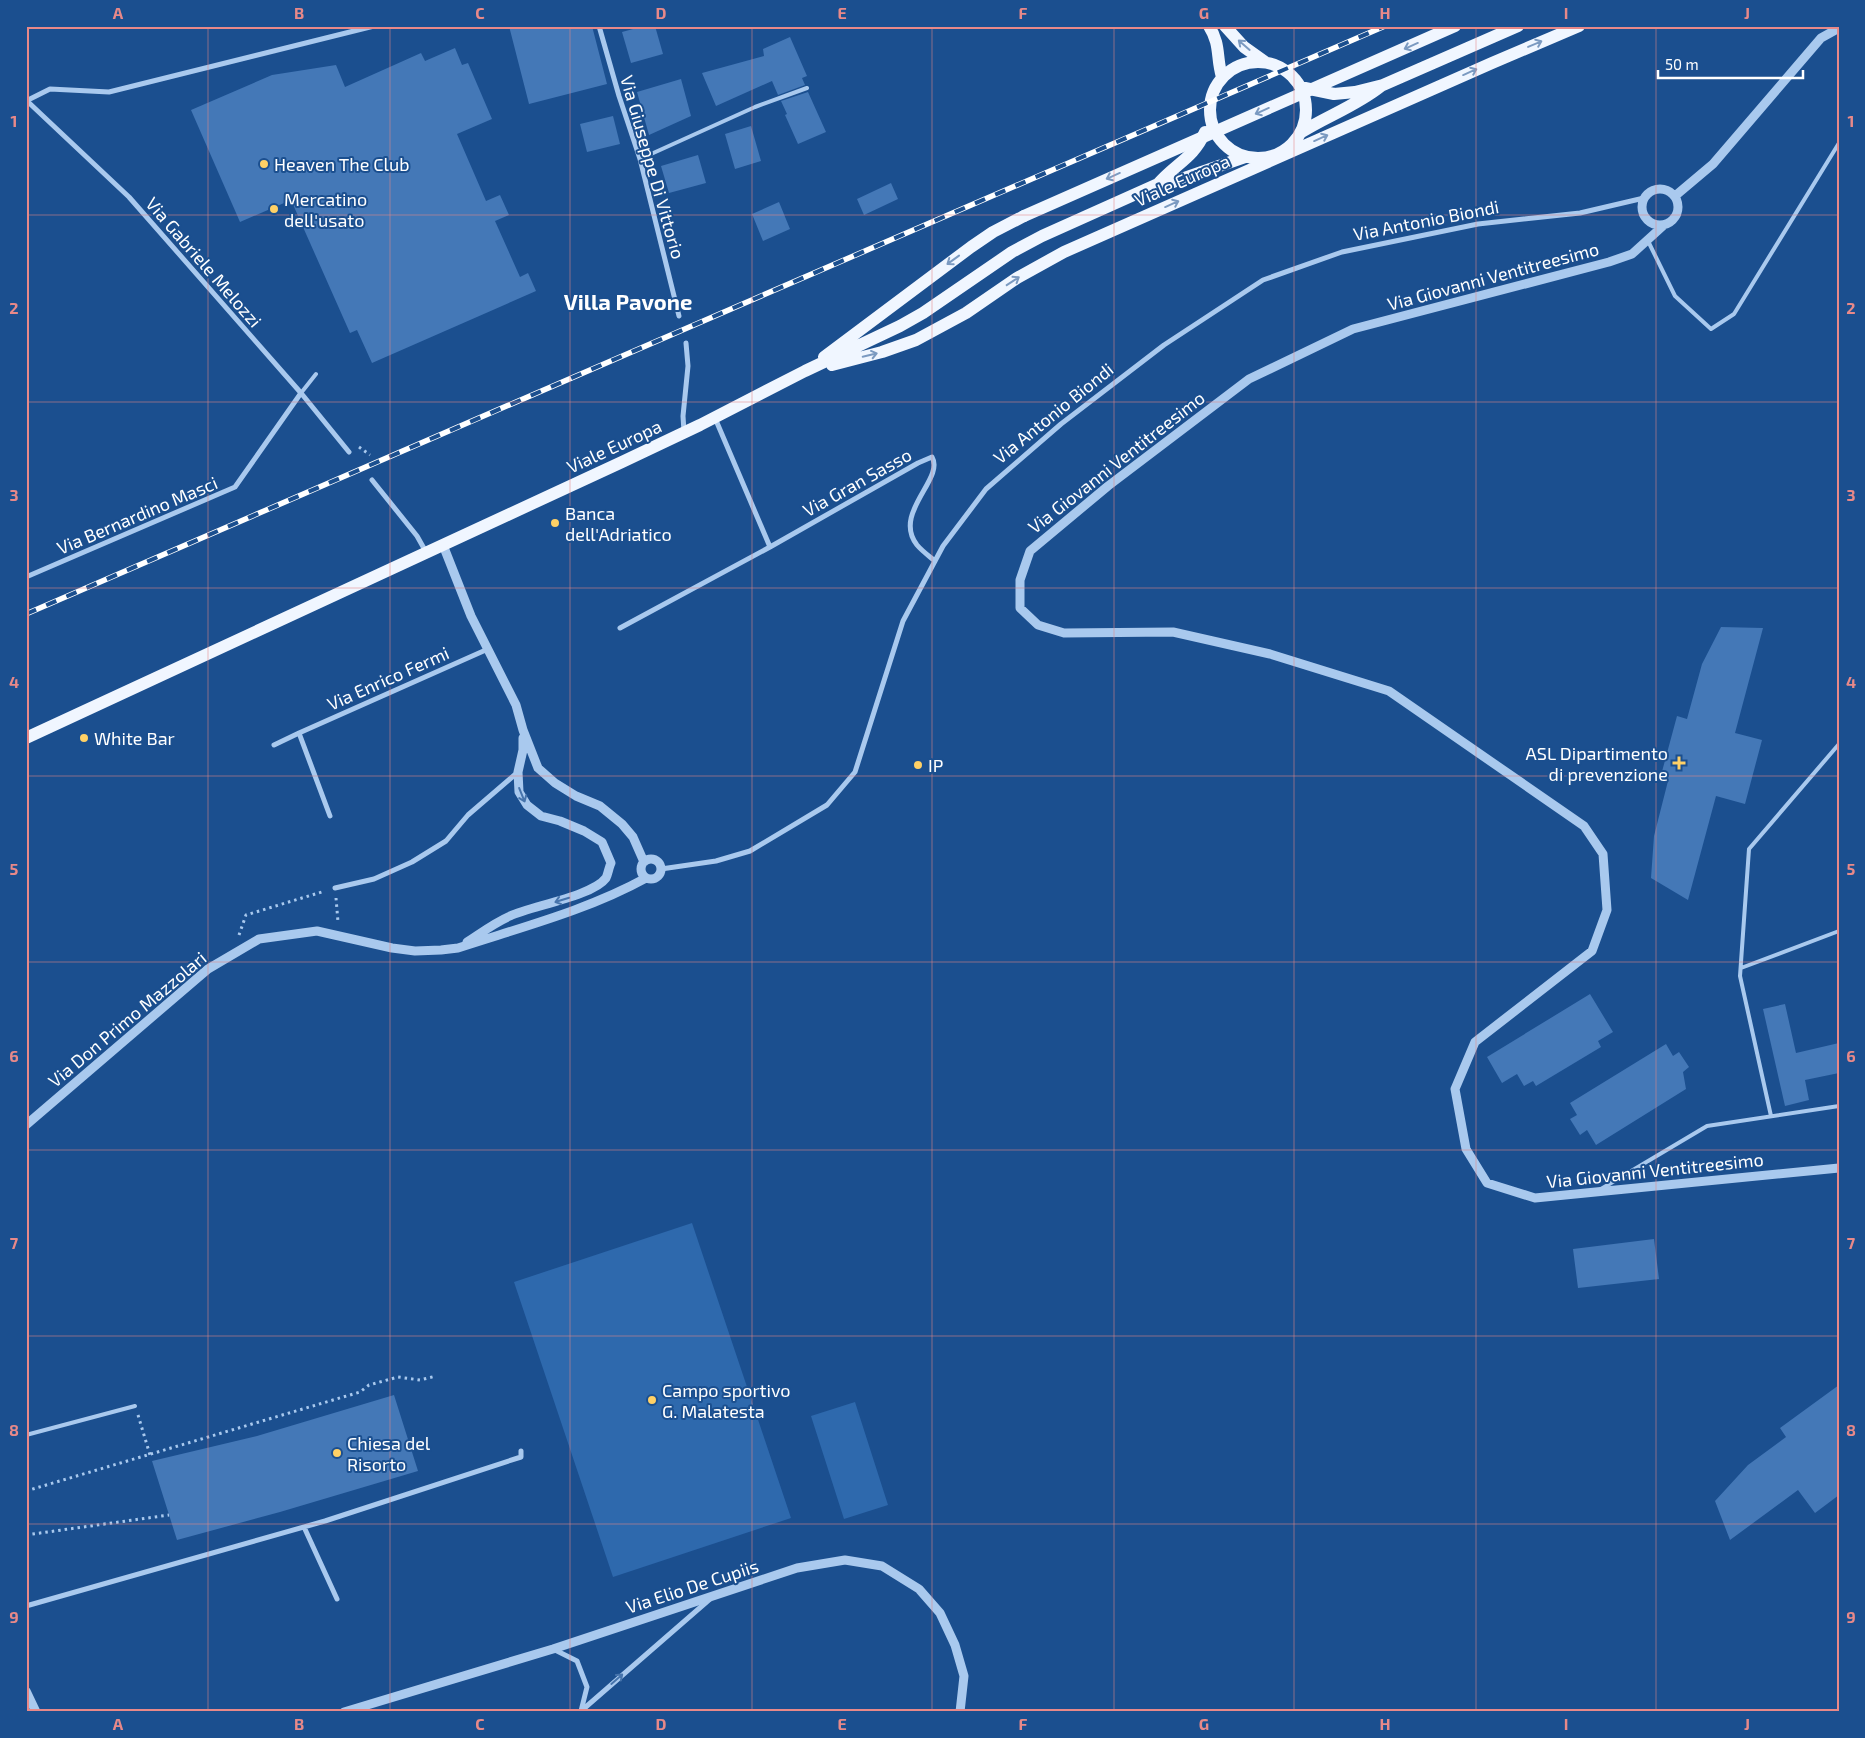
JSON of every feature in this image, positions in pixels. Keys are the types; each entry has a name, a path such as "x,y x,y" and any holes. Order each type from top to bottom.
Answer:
{"main road":[{"path":"1209,26 1219,47 1219,66 1222,77"},
{"path":"1224,26 1244,47 1264,62 1286,71 1301,88 1304,95 1306,110 1304,126 1300,133 1290,146 1277,154 1261,158 1237,154 1217,136 1210,120 1211,97 1222,77 1229,71 1246,63 1264,62"},
{"name":"Viale Europa","path":"805,371 860,328 993,232 1024,216 1455,26"},
{"path":"1301,88 1334,94 1355,92 1383,85 1518,26"},
{"name":"Viale Europa","path":"805,371 882,352 916,340 966,313 1017,278 1064,252 1492,62 1579,26"},
{"path":"1300,133 1366,98 1383,85"},
{"name":"Viale Europa","path":"1158,184 1167,173 1192,154 1210,120"},
{"name":"Viale Europa","path":"26,738 684,433 805,371 900,326 923,313 1012,252 1042,236 1158,184 1170,183 1245,156"}],"street":[{"path":"26,100 50,89 109,92 374,26"},
{"name":"Via Giuseppe Di Vittorio","path":"599,26 619,96 640,159 679,316"},
{"path":"1675,196 1713,164 1821,38 1839,28"},
{"name":"Via Gabriele Melozzi","path":"26,100 128,197 301,393 350,452"},
{"path":"1659,189 1675,196 1678,208 1674,219 1664,225 1652,224 1644,216 1642,204 1648,194 1659,189"},
{"name":"Via Antonio Biondi","path":"661,869 716,860 750,851 827,805 855,772 903,621 942,546 986,489 1061,424 1164,345 1263,280 1342,252 1478,224 1580,213 1644,198"},
{"name":"Via Giovanni Ventitreesimo","path":"1664,225 1632,254 1609,262 1354,329 1249,379 1108,486 1030,551 1020,580 1020,608 1038,624 1064,633 1173,632 1270,654 1389,691 1584,826 1603,854 1607,910 1592,951 1475,1042 1455,1089 1466,1149 1487,1183 1535,1198 1839,1168"},
{"path":"684,433 683,416 688,366 686,343"},
{"name":"Via Bernardino Masci","path":"26,578 236,487 301,393"},
{"path":"715,417 770,547"},
{"name":"Via Gran Sasso","path":"620,628 932,457 936,463 934,472 913,512 910,532 917,545 935,561"},
{"path":"372,480 417,536 435,549"},
{"name":"Via Don Primo Mazzolari","path":"435,549 456,576 464,600 516,705 523,730 538,768 555,783 576,796 600,806 622,824 633,837 644,862"},
{"name":"Via Enrico Fermi","path":"274,745 488,649"},
{"name":"Via Don Primo Mazzolari","path":"458,948 494,924 512,915 569,898 593,887 606,878 611,863 602,842 584,831 541,816 527,805 519,792 518,772 523,750 523,730"},
{"path":"299,733 330,816"},
{"path":"335,888 374,879 412,862 446,841 468,815 518,772"},
{"path":"650,859 656,860 661,869 656,878 653,879 646,878 641,870 644,862 650,859"},
{"name":"Via Don Primo Mazzolari","path":"26,1125 208,969 259,939 317,931 392,948 415,951 458,948 592,904 619,893 646,878"},
{"path":"26,1606 304,1527 521,1457 521,1451"},
{"path":"304,1527 337,1599"},
{"name":"Via Elio De Cupiis","path":"344,1712 553,1649 797,1568 845,1560 882,1566 919,1589 940,1613 955,1644 964,1676 960,1712"},
{"path":"580,1711 713,1596"},
{"path":"553,1649 577,1661 587,1687 580,1711"},
{"path":"26,1691 36,1712"}],"lane":[{"path":"640,159 755,107 807,88"},
{"path":"1648,241 1675,296 1710,329 1734,314 1839,142"},
{"path":"301,393 316,374"},
{"path":"1771,1116 1740,976 1749,849 1839,744"},
{"path":"1741,968 1839,931"},
{"path":"1595,1192 1707,1126 1839,1106"},
{"path":"26,1435 135,1406"}],"path":[{"path":"233,954 246,915 335,888 339,936"},
{"path":"26,1491 360,1392 368,1385 398,1377 420,1380 436,1376"},
{"path":"135,1406 150,1455"},
{"path":"26,1535 169,1516"}],"shaded area":[{"name":"Campo sportivo G. Malatesta","path":"692,1223 791,1518 613,1577 514,1282"},
{"path":"855,1402 888,1505 844,1519 811,1416"}],"building":[{"path":"509,26 592,26 607,84 529,104"},
{"path":"644,26 655,26 663,54 631,63 622,32"},
{"path":"790,37 807,76 802,78 805,85 778,95 772,81 716,106 702,73 764,56 763,49"},
{"path":"455,48 462,65 468,63 492,119 457,134 486,201 500,195 509,215 495,221 520,277 528,273 536,291 372,363 357,330 350,333 291,200 240,222 191,110 272,75 336,65 345,87 421,53 425,61"},
{"path":"681,79 691,116 649,135 637,92"},
{"path":"808,92 826,132 798,144 781,101"},
{"path":"613,116 620,144 587,152 580,124"},
{"path":"751,126 761,161 735,169 725,134"},
{"path":"698,155 706,183 669,193 661,166"},
{"path":"891,183 898,199 864,215 857,199"},
{"path":"779,202 790,229 763,241 752,214"},
{"path":"1721,627 1763,628 1735,733 1762,740 1745,804 1716,796 1688,900 1651,878 1654,836 1668,781 1660,779 1677,716 1687,719 1702,664"},
{"path":"1590,994 1613,1032 1598,1041 1601,1047 1536,1086 1533,1081 1524,1086 1517,1074 1502,1083 1487,1057"},
{"path":"1785,1004 1796,1053 1839,1043 1839,1073 1805,1080 1809,1100 1785,1106 1763,1009"},
{"path":"1666,1044 1673,1056 1679,1052 1689,1067 1683,1072 1686,1089 1596,1145 1587,1130 1580,1135 1570,1119 1577,1115 1570,1103"},
{"path":"1654,1239 1659,1279 1578,1288 1573,1249"},
{"path":"1839,1385 1839,1495 1815,1513 1798,1490 1730,1540 1715,1501 1748,1465 1786,1437 1780,1428"},
{"path":"394,1395 418,1471 177,1540 152,1461 257,1436"}],"railway":[{"path":"26,614 1385,26"}],"place":[{"name":"Heaven The Club","path":"264,164"},
{"name":"Mercatino dell'usato","path":"274,209"},
{"name":"Banca dell'Adriatico","path":"555,523"},
{"name":"White Bar","path":"84,738"},
{"name":"ASL Dipartimento di prevenzione","path":"1679,763"},
{"name":"IP","path":"918,765"},
{"name":"Campo sportivo G. Malatesta","path":"652,1400"},
{"name":"Chiesa del Risorto","path":"337,1453"}],"district":[{"name":"Villa Pavone","path":"628,301"}]}
